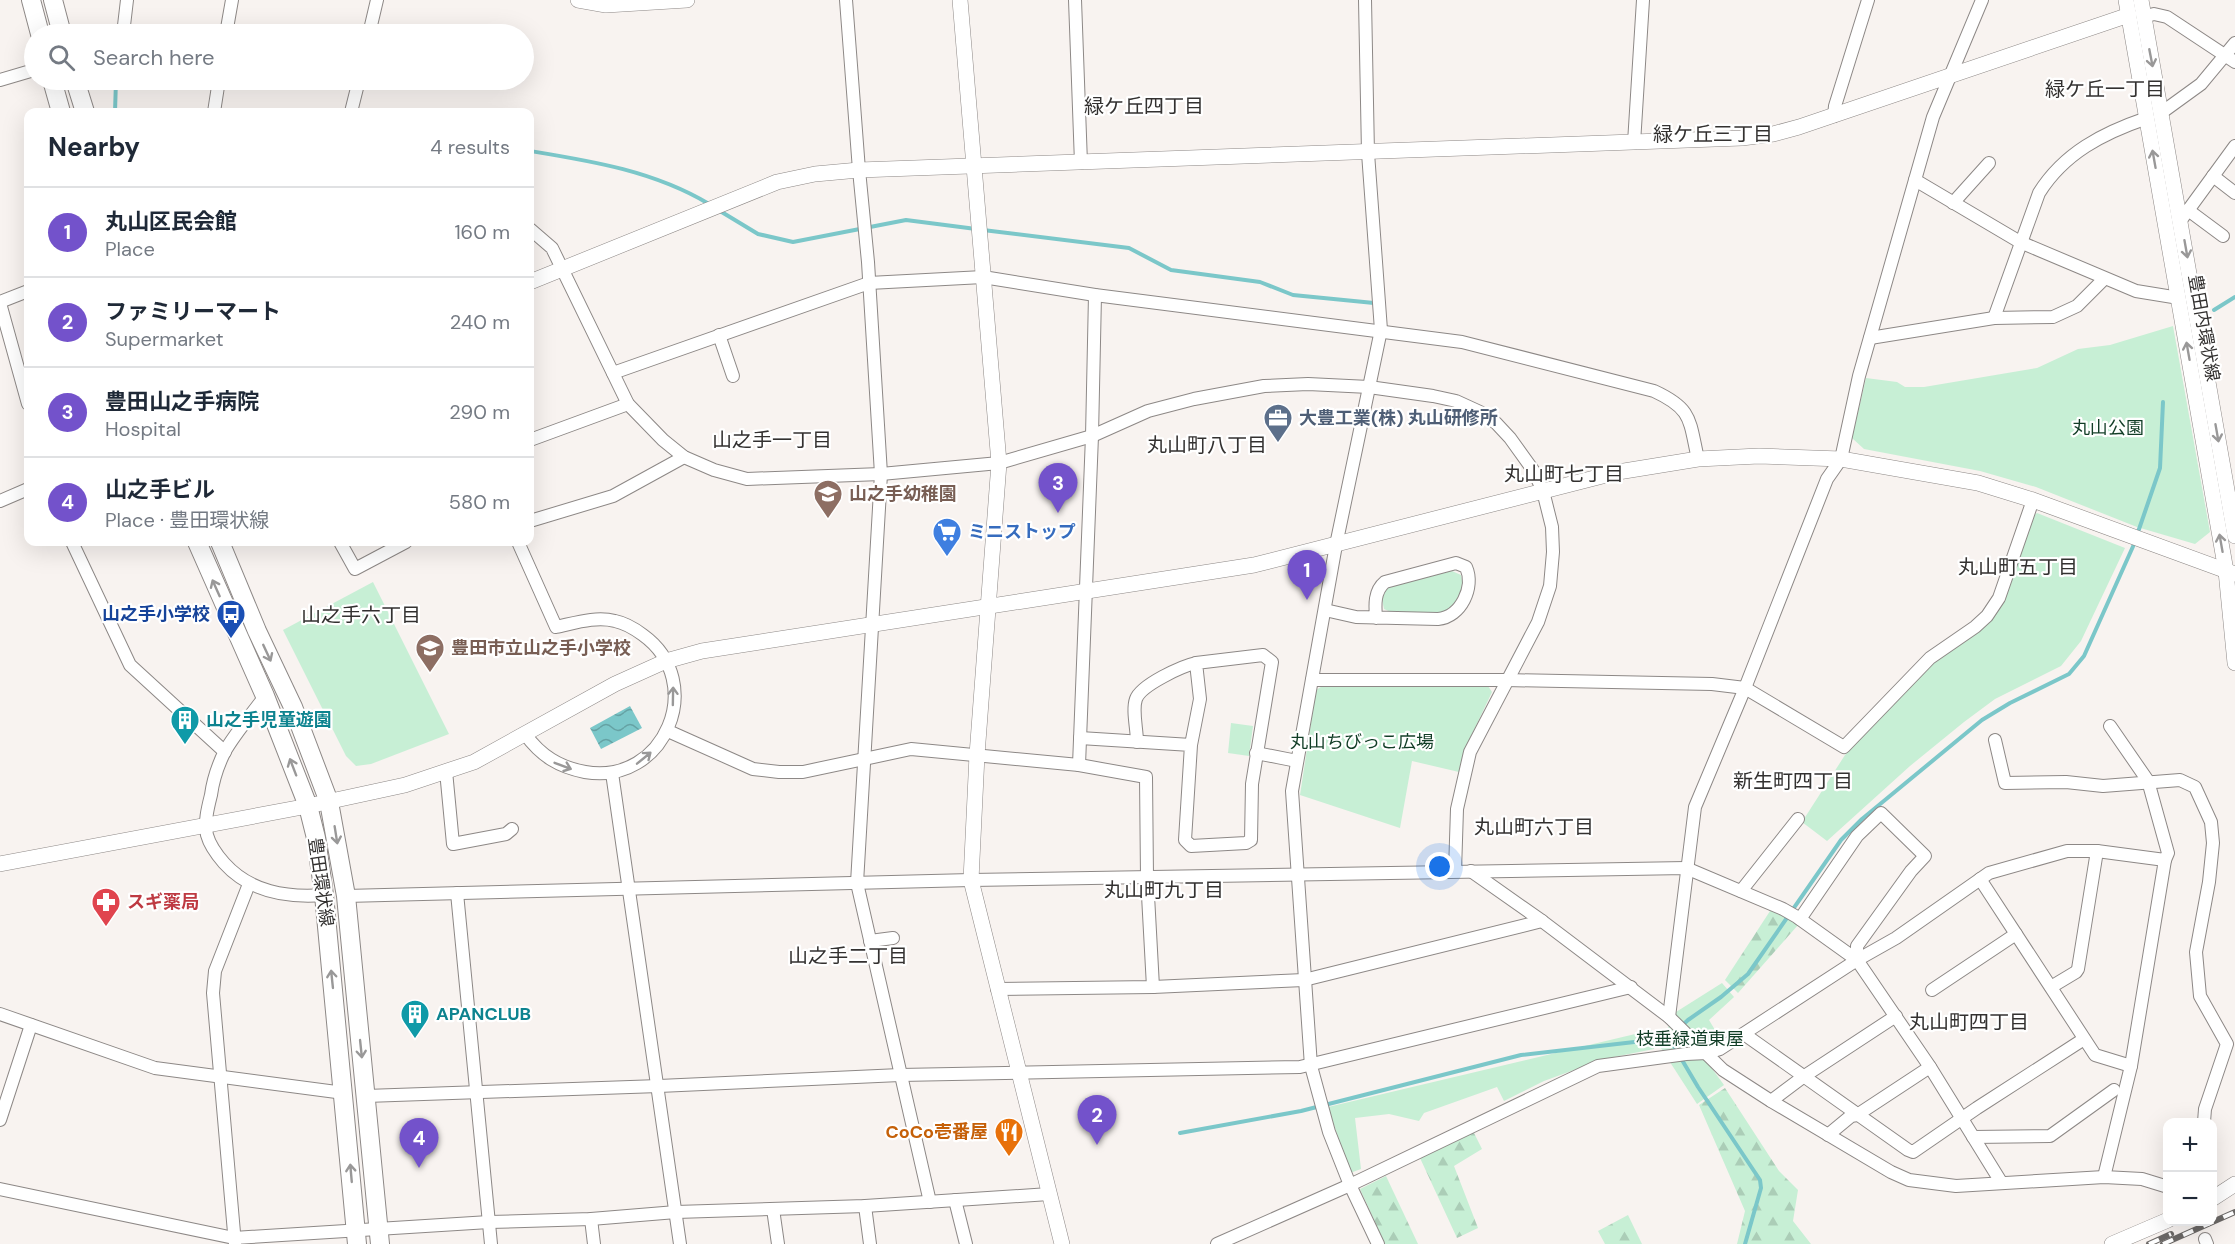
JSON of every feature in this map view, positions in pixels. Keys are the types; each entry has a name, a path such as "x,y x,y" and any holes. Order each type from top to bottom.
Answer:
{"main road":[{"path":"31,0 37,24"},
{"path":"53,0 59,24"},
{"path":"55,90 60,108"},
{"path":"78,90 84,108"},
{"name":"豊田環状線","path":"199,546 265,696 308,806 316,838 324,895 357,1238"},
{"name":"豊田環状線","path":"222,546 257,631 293,707 329,802 345,896 379,1237"}],"street":[{"path":"124,24 127,0"},
{"path":"228,24 232,0"},
{"path":"371,24 377,0"},
{"path":"579,0 606,5 687,0"},
{"path":"846,0 869,283 881,474 857,882 930,1202"},
{"path":"960,0 999,463 977,755 971,880 1062,1244"},
{"path":"1075,0 1081,163"},
{"path":"1365,0 1368,153 1381,330 1336,545 1292,791 1311,1066 1321,1109 1350,1185 1378,1244"},
{"path":"1634,143 1643,0"},
{"path":"1834,116 1835,106 1868,0"},
{"path":"1671,1018 1686,868 1695,807 1745,688 1827,479 1841,459 1859,376 1933,117 1982,0"},
{"name":"豊田内環状線","path":"2141,0 2133,11 2154,115 2179,298 2231,572 2235,663"},
{"path":"534,280 777,182 815,174 975,165 1368,153 1752,137 1799,128 2133,11 2167,17 2230,58"},
{"path":"1994,318 2020,242 2039,193 2048,178 2061,164 2093,141 2114,129 2154,115 2201,84 2230,58 2235,43"},
{"path":"0,80 24,73"},
{"path":"215,108 217,90"},
{"path":"352,108 356,90"},
{"name":"豊田内環状線","path":"2154,115 2184,215 2235,536"},
{"path":"2223,236 2184,215 2235,146"},
{"path":"1953,203 1989,163"},
{"path":"2213,176 2235,193"},
{"path":"1915,180 2020,242 2136,291 2179,298"},
{"path":"534,232 552,248 563,268 628,404 684,457 714,470 747,479 881,474 999,463 1092,436 1148,411 1194,399 1264,386 1308,384 1369,387 1433,396 1456,401 1480,412 1496,423 1533,470 1543,491 1552,527 1553,552 1550,586 1538,622 1470,752 1457,809 1455,871"},
{"path":"613,373 869,283 983,277 1095,295 1462,342 1654,391 1674,400 1689,420 1698,459"},
{"path":"1870,338 1994,318 2053,317 2077,306 2104,279"},
{"path":"24,293 0,303 24,390"},
{"path":"1079,765 1095,295"},
{"path":"719,335 733,376"},
{"path":"534,439 628,404"},
{"path":"0,864 397,788 474,762 615,684 666,661 702,651 1084,590 1254,566 1618,472 1698,459 1759,456 1841,459 1978,483 2033,500 2231,572"},
{"path":"534,520 593,504 613,496 684,457"},
{"path":"0,501 24,491"},
{"path":"1312,680 1506,680 1712,684 1745,688 1844,747 1930,658 1988,616 1999,598 2033,500"},
{"path":"74,546 130,665 225,752"},
{"path":"342,546 354,569 398,546"},
{"path":"520,546 556,627 584,621 615,621 627,625 648,639 666,661 674,684 673,707 668,731 656,748 643,760 627,768 612,773 588,772 562,766 544,755 525,734"},
{"path":"1325,610 1356,617 1376,618 1438,619 1453,615 1467,592 1469,582 1466,567 1456,563 1385,582 1378,591 1375,604 1376,618"},
{"path":"1137,742 1135,701 1139,693 1147,686 1196,663 1263,655 1272,662 1252,784 1251,840 1246,843 1191,846 1185,840 1191,745 1200,699 1196,663"},
{"path":"265,696 225,752 214,779 206,825 207,836 212,847 231,871 249,884 266,891 294,895 324,895"},
{"path":"2104,1177 2131,1066 2168,853 2148,781 2110,726"},
{"path":"668,731 753,769 779,772 803,772 911,749 1079,765 1146,777 1147,877 1153,987"},
{"path":"1080,738 1191,745"},
{"path":"1995,740 2005,783 2066,782 2103,786 2148,781 2186,782 2195,788 2211,822 2213,843 2209,882 2196,952 2200,996 2227,1044 2205,1109 2204,1118"},
{"path":"1256,753 1297,761"},
{"path":"446,771 453,844 506,834 512,829"},
{"path":"612,773 680,1244"},
{"path":"1798,918 1857,836 1881,813 1925,856 1911,871 1857,946 1857,960"},
{"path":"1741,891 1798,819"},
{"path":"1217,1244 1350,1185 1598,1066 1707,1053 1720,1049 1857,960 1896,938 1989,873 2067,851 2097,851 2165,860"},
{"path":"2051,987 2078,969 2097,851"},
{"path":"345,896 857,882 1686,868 1783,909 1857,960 1930,1067 2001,1182"},
{"path":"1471,872 1542,921 1671,1018 1683,1033 1723,1070 1891,1172 1909,1180 1956,1186 2104,1177 2142,1179 2163,1185"},
{"path":"1980,879 2095,1055 2131,1066"},
{"path":"234,1241 221,1077 213,1011 215,971 249,884"},
{"path":"458,893 491,1244"},
{"path":"997,989 1153,987 1304,980 1542,921"},
{"path":"1932,990 2016,934"},
{"path":"870,941 893,938"},
{"path":"366,1096 900,1075 1311,1066 1631,987"},
{"path":"0,1014 155,1068 344,1093"},
{"path":"1771,1101 1803,1077 1896,1016"},
{"path":"0,1119 32,1025"},
{"path":"1744,1034 1913,1152 2084,1039"},
{"path":"1828,1135 1851,1116 1857,1115 1930,1067"},
{"path":"1973,1137 2050,1136 2114,1090"},
{"path":"2217,1196 2235,1184"},
{"path":"0,1190 234,1241 379,1237 489,1222 591,1219 676,1212 865,1206 1049,1194"},
{"path":"955,1200 966,1244"},
{"path":"865,1206 870,1244"},
{"path":"773,1209 778,1244"},
{"path":"591,1219 594,1244"},
{"path":"2112,1244 2163,1222"}],"green space":[{"name":"丸山公園","path":"2173,326 2210,532 2195,544 2137,527 2036,487 1980,471 1864,449 1852,438 1866,378 1897,382 1905,387 1924,387 2037,368 2078,349 2110,345"},
{"path":"2037,513 2125,548 2081,641 2061,666 1995,699 1964,722 1910,766 1827,841 1802,822 1845,755 1931,663 1978,632 2032,517"},
{"path":"1452,571 1461,575 1462,586 1453,605 1445,612 1391,612 1384,609 1382,599 1387,588 1401,582"},
{"path":"373,582 449,734 371,764 356,766 346,756 283,630"},
{"name":"丸山ちびっこ広場","path":"1324,685 1488,686 1492,692 1465,749 1459,772 1412,761 1400,828 1300,795 1316,690"},
{"path":"1231,723 1253,726 1249,756 1228,753"},
{"path":"1772,908 1798,925 1738,993 1725,980"},
{"name":"枝垂緑道東屋","path":"1722,983 1734,997 1709,1020 1721,1040 1705,1059 1724,1085 1697,1104 1659,1045 1676,1012"},
{"path":"1652,1030 1654,1049 1604,1059 1544,1081 1504,1101 1497,1087 1424,1113 1419,1121 1389,1114 1355,1118 1361,1169 1350,1173 1328,1107"},
{"path":"1725,1088 1779,1171 1798,1190 1793,1221 1811,1244 1737,1244 1745,1211 1699,1105"},
{"path":"1473,1131 1482,1149 1454,1166 1478,1228 1457,1238 1420,1158"},
{"path":"1386,1176 1418,1244 1385,1244 1360,1189"},
{"path":"1628,1215 1642,1244 1605,1244 1598,1231"}],"water":[{"path":"630,706 642,728 601,749 590,728"}],"waterway":[{"path":"115,108 116,90"},
{"path":"534,152 599,163 644,175 709,204"},
{"path":"720,211 758,234 793,242 906,220 976,229"},
{"path":"983,230 1129,248 1171,270 1260,282 1293,295 1374,303"},
{"path":"2214,310 2235,297"},
{"path":"2137,535 2160,468 2163,402"},
{"path":"1180,1133 1301,1111 1521,1055 1669,1038 1688,1020 1721,997 1748,974 1841,840 1862,819 1982,720 2010,703 2069,674 2084,656 2135,542"},
{"path":"1669,1038 1698,1087 1760,1180 1761,1188 1745,1244"}],"railway":[{"path":"2163,1244 2235,1212"},
{"path":"2149,1244 2171,1234"}],"place":[{"name":"大豊工業(株) 丸山研修所","path":"1278,444"},
{"name":"豊田山之手病院","path":"1058,513"},
{"name":"山之手幼稚園","path":"828,520"},
{"name":"ミニストップ","path":"947,558"},
{"name":"丸山区民会館","path":"1307,600"},
{"name":"山之手小学校","path":"231,640"},
{"name":"豊田市立山之手小学校","path":"430,674"},
{"name":"山之手児童遊園","path":"185,746"},
{"name":"スギ薬局","path":"106,928"},
{"name":"APANCLUB","path":"415,1040"},
{"name":"ファミリーマート","path":"1097,1145"},
{"name":"CoCo壱番屋","path":"1009,1158"},
{"name":"山之手ビル","path":"419,1168"}],"district":[{"name":"緑ケ丘一丁目","path":"2105,89"},
{"name":"緑ケ丘四丁目","path":"1144,106"},
{"name":"緑ケ丘三丁目","path":"1713,134"},
{"name":"山之手一丁目","path":"772,440"},
{"name":"丸山町八丁目","path":"1207,445"},
{"name":"丸山町七丁目","path":"1564,474"},
{"name":"丸山町五丁目","path":"2018,567"},
{"name":"山之手六丁目","path":"361,615"},
{"name":"新生町四丁目","path":"1793,781"},
{"name":"丸山町六丁目","path":"1534,827"},
{"name":"丸山町九丁目","path":"1164,890"},
{"name":"山之手二丁目","path":"848,956"},
{"name":"丸山町四丁目","path":"1969,1022"}]}
